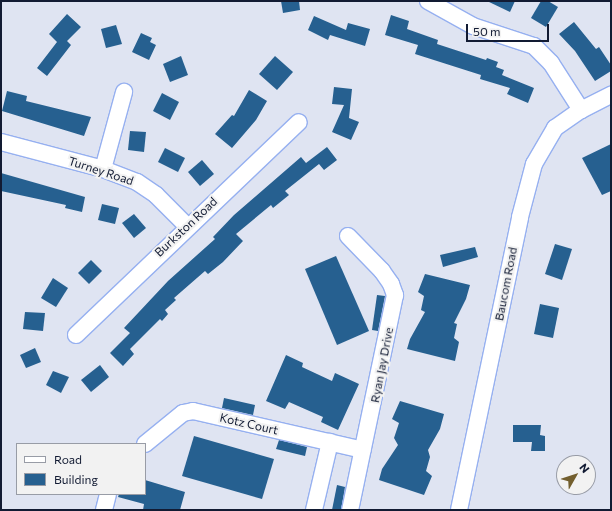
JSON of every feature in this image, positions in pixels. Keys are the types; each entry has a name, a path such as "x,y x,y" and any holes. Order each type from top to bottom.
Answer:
{"street":[{"path":"428,1 473,26 534,46 551,62 581,110"},
{"path":"103,169 124,92"},
{"name":"Baucom Road","path":"459,510 520,217 534,164 555,128 581,110 611,95"},
{"name":"Burkston Road","path":"76,335 187,226 299,122"},
{"name":"Turney Road","path":"1,142 103,169 150,190 187,226"},
{"name":"Ryan Jay Drive","path":"348,236 382,272 391,284 395,295 350,510"},
{"name":"Kotz Court","path":"146,443 184,413 193,411 363,450"},
{"path":"314,510 330,442"},
{"path":"104,510 108,495"}],"building":[{"path":"281,1 299,1 300,10 283,13"},
{"path":"487,1 515,1 510,12"},
{"path":"541,1 548,1 558,7 546,27 531,18"},
{"path":"67,14 81,27 67,41 71,45 47,76 37,68 57,42 49,34"},
{"path":"391,15 409,21 407,29 438,40 437,44 486,60 487,58 498,62 496,67 504,70 502,75 534,88 528,103 507,94 510,88 480,79 481,75 415,54 418,45 385,35"},
{"path":"314,16 346,30 348,23 370,29 365,46 330,35 328,40 308,30"},
{"path":"574,22 596,49 599,47 611,65 611,71 595,81 575,51 559,34"},
{"path":"116,25 122,44 106,48 101,29"},
{"path":"141,33 152,38 150,42 156,45 149,60 132,52"},
{"path":"181,56 188,75 170,82 163,64"},
{"path":"275,56 293,72 277,90 259,74"},
{"path":"334,87 352,89 349,118 359,122 351,140 332,132 344,105 332,104"},
{"path":"249,90 267,101 256,120 232,148 215,134 232,115 234,116"},
{"path":"7,91 27,96 26,101 91,117 84,136 2,111"},
{"path":"162,93 179,102 170,120 153,111"},
{"path":"130,131 146,132 144,152 128,150"},
{"path":"611,144 611,191 602,195 582,158"},
{"path":"327,147 337,160 324,170 319,164 285,191 289,195 273,208 271,205 236,234 243,241 223,262 208,274 205,271 174,298 176,300 165,310 168,314 162,321 160,319 130,349 134,354 123,366 110,353 130,333 124,328 168,281 215,239 213,237 234,215 301,157 306,163"},
{"path":"165,148 185,158 178,172 158,162"},
{"path":"202,160 214,174 200,186 188,172"},
{"path":"1,173 85,197 82,212 65,208 66,205 1,191"},
{"path":"102,204 119,208 115,224 98,220"},
{"path":"134,214 146,228 134,238 122,223"},
{"path":"555,244 572,249 562,280 545,274"},
{"path":"475,247 478,257 443,267 440,255"},
{"path":"336,256 369,331 337,345 305,269"},
{"path":"91,260 102,271 89,284 78,273"},
{"path":"425,274 470,285 466,299 454,323 457,324 454,338 459,342 455,361 407,349 410,339 425,312 421,310 424,296 418,292"},
{"path":"53,278 68,288 56,307 41,298"},
{"path":"377,295 385,296 378,331 372,330"},
{"path":"540,304 559,308 553,338 534,334"},
{"path":"25,312 45,313 43,331 23,329"},
{"path":"35,348 41,362 26,368 20,355"},
{"path":"286,355 303,363 302,367 332,381 335,373 359,384 338,430 321,422 323,417 289,402 285,409 266,401"},
{"path":"100,365 109,377 91,392 81,380"},
{"path":"53,371 69,377 61,393 46,385"},
{"path":"224,398 255,405 253,415 222,408"},
{"path":"400,401 444,414 440,429 428,450 430,457 426,471 432,476 424,495 379,480 382,469 398,445 394,438 399,423 392,419"},
{"path":"513,425 541,425 540,435 545,436 545,451 531,451 532,442 513,442"},
{"path":"194,436 274,459 262,499 182,476"},
{"path":"279,440 307,447 305,456 276,449"},
{"path":"146,480 185,492 180,510 143,510 144,504 118,497 119,495 146,495"},
{"path":"337,485 345,487 341,510 332,510"}]}
